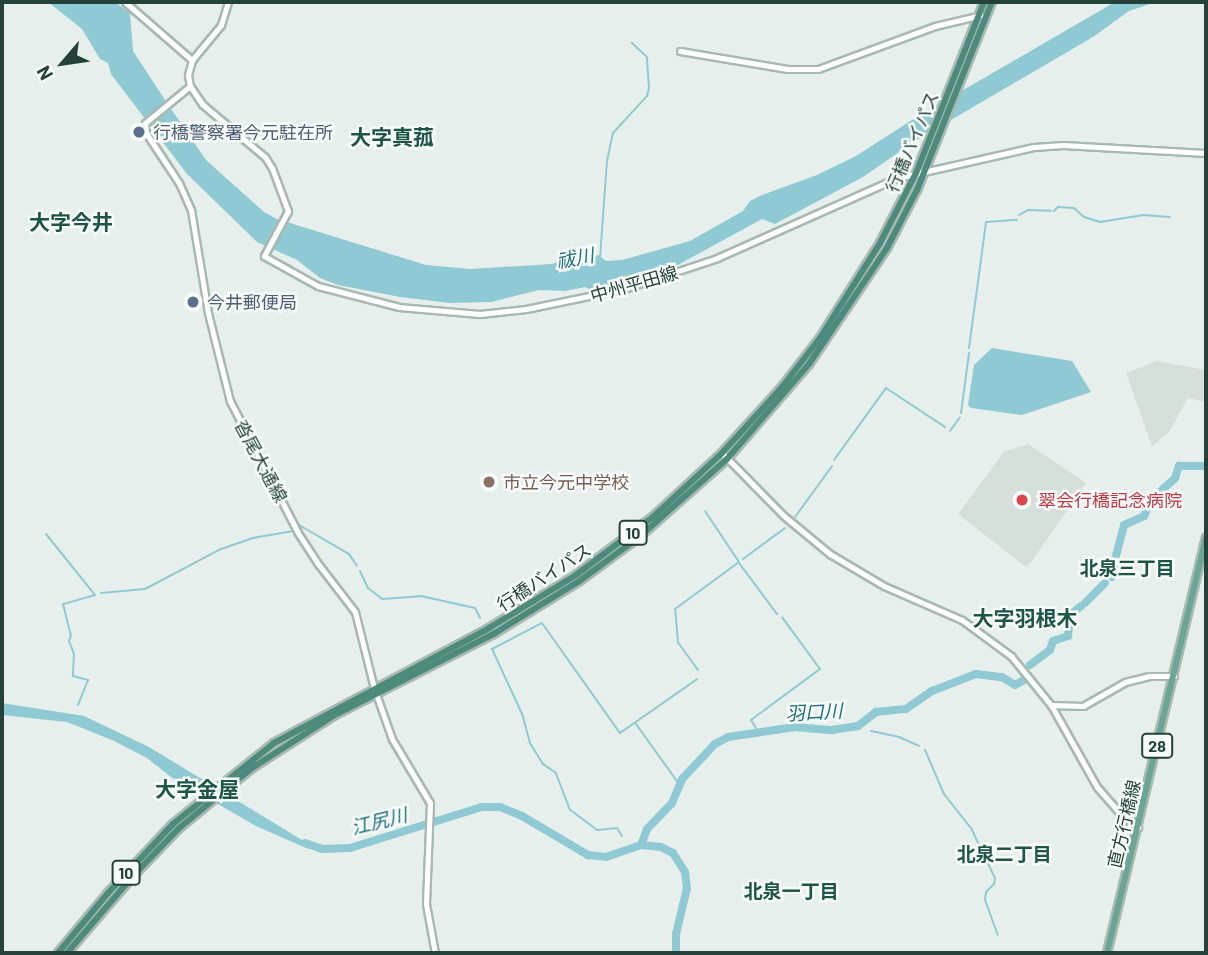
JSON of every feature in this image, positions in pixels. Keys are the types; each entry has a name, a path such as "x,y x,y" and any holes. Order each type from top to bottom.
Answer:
{"highway":[{"name":"行橋バイパス","path":"58,953 138,859 274,744 489,628 576,575 653,517 725,456 820,338 880,243 920,172 984,2"},
{"name":"行橋バイパス","path":"962,66 992,2"},
{"name":"行橋バイパス","path":"67,953 132,876 203,803"}],"main road":[{"path":"125,2 192,60"},
{"path":"190,86 188,75 192,60 221,25 228,2"},
{"path":"680,51 788,69 818,69 935,26 988,12"},
{"name":"沓尾大通線","path":"190,86 145,123 146,133 179,183 191,211 208,313 230,401 298,533 355,612 375,691 392,739 428,798 431,811 426,904 435,953"},
{"name":"中州平田線","path":"190,86 202,104 265,157 286,202 288,211 265,254 318,286 359,299 441,312 480,314 526,309 627,288 695,266 765,238 880,184 920,172 1052,145 1206,153"},
{"path":"725,456 784,516 830,554 884,586 954,616 994,642 1029,676 1051,705 1097,787 1124,818 1138,827"},
{"name":"直方行橋線","path":"1107,953 1206,538"},
{"path":"1051,705 1083,706 1130,680 1174,676"}],"shaded area":[{"path":"1157,361 1206,370 1206,402 1188,398 1169,432 1152,446 1126,373"},
{"name":"翠会行橋記念病院","path":"1028,444 1086,483 1026,567 958,514 1004,452"}],"water":[{"name":"祓川","path":"48,2 115,2 130,13 133,51 165,100 206,160 264,212 277,219 426,265 470,269 552,264 574,257 590,258 598,255 606,261 622,260 690,241 743,211 750,201 817,175 856,156 915,118 1115,2 1156,2 1129,11 1093,37 915,141 863,177 775,224 762,219 676,266 631,281 591,290 585,287 565,291 539,290 491,302 449,303 338,285 320,278 297,260 257,242 187,174 111,74 108,63 100,59 82,29"},
{"path":"992,348 1072,361 1091,392 1022,415 971,408 968,405 974,365"},
{"path":"2,703 84,716 149,747 320,851 306,848 256,826 171,777 147,758 112,740 67,722 2,715"}],"waterway":[{"name":"祓川","path":"600,258 607,161 613,133 647,96 649,88 647,57 632,43"},
{"path":"1054,211 1058,207 1074,208 1084,217 1100,222 1143,215 1170,217"},
{"path":"1019,215 1028,210 1051,211"},
{"path":"969,348 986,222 1017,220"},
{"path":"961,413 969,353"},
{"path":"834,460 886,388 945,427"},
{"path":"950,431 960,417"},
{"path":"795,517 832,466"},
{"name":"羽口川","path":"1112,577 1117,571 1115,559 1124,525 1144,516 1152,499 1175,478 1179,466 1206,466"},
{"path":"698,670 678,642 675,609 739,562 705,511"},
{"path":"299,525 349,554 357,566"},
{"path":"743,559 785,528"},
{"path":"101,593 145,589 221,549 253,538 293,531"},
{"path":"46,534 95,595 63,604 74,654 73,676 88,680 78,705"},
{"path":"739,563 777,614"},
{"path":"360,571 368,588 382,599 421,596 475,608 480,618"},
{"name":"羽口川","path":"1085,603 1105,583"},
{"name":"羽口川","path":"1030,665 1050,650 1053,641 1068,636 1070,615 1081,606"},
{"path":"756,728 751,720 820,669 782,617"},
{"path":"622,836 617,828 597,830 570,810 556,773 543,764 530,743 523,716 492,649 542,623 620,733 697,679"},
{"name":"羽口川","path":"641,845 647,829 672,803 682,779 715,744 728,737 795,727 832,730 858,726 876,712 906,709 932,691 976,674 1002,677 1015,685 1026,679"},
{"path":"636,724 679,784"},
{"path":"871,731 899,737 919,746"},
{"path":"925,750 944,794 970,827"},
{"name":"江尻川","path":"305,843 322,849 350,848 482,807 500,807 522,816 588,855 606,857 641,845 661,847 673,853 685,872 687,888 676,934 676,953"},
{"path":"971,828 995,878 994,884 986,892 985,900 998,935"}],"place":[{"name":"行橋警察署今元駐在所","path":"139,132"},
{"name":"今井郵便局","path":"193,302"},
{"name":"市立今元中学校","path":"489,482"},
{"name":"翠会行橋記念病院","path":"1022,500"}],"district":[{"name":"大字真菰","path":"392,137"},
{"name":"大字今井","path":"71,222"},
{"name":"北泉三丁目","path":"1127,568"},
{"name":"大字羽根木","path":"1025,618"},
{"name":"大字金屋","path":"197,789"},
{"name":"北泉二丁目","path":"1004,854"},
{"name":"北泉一丁目","path":"791,891"}]}
